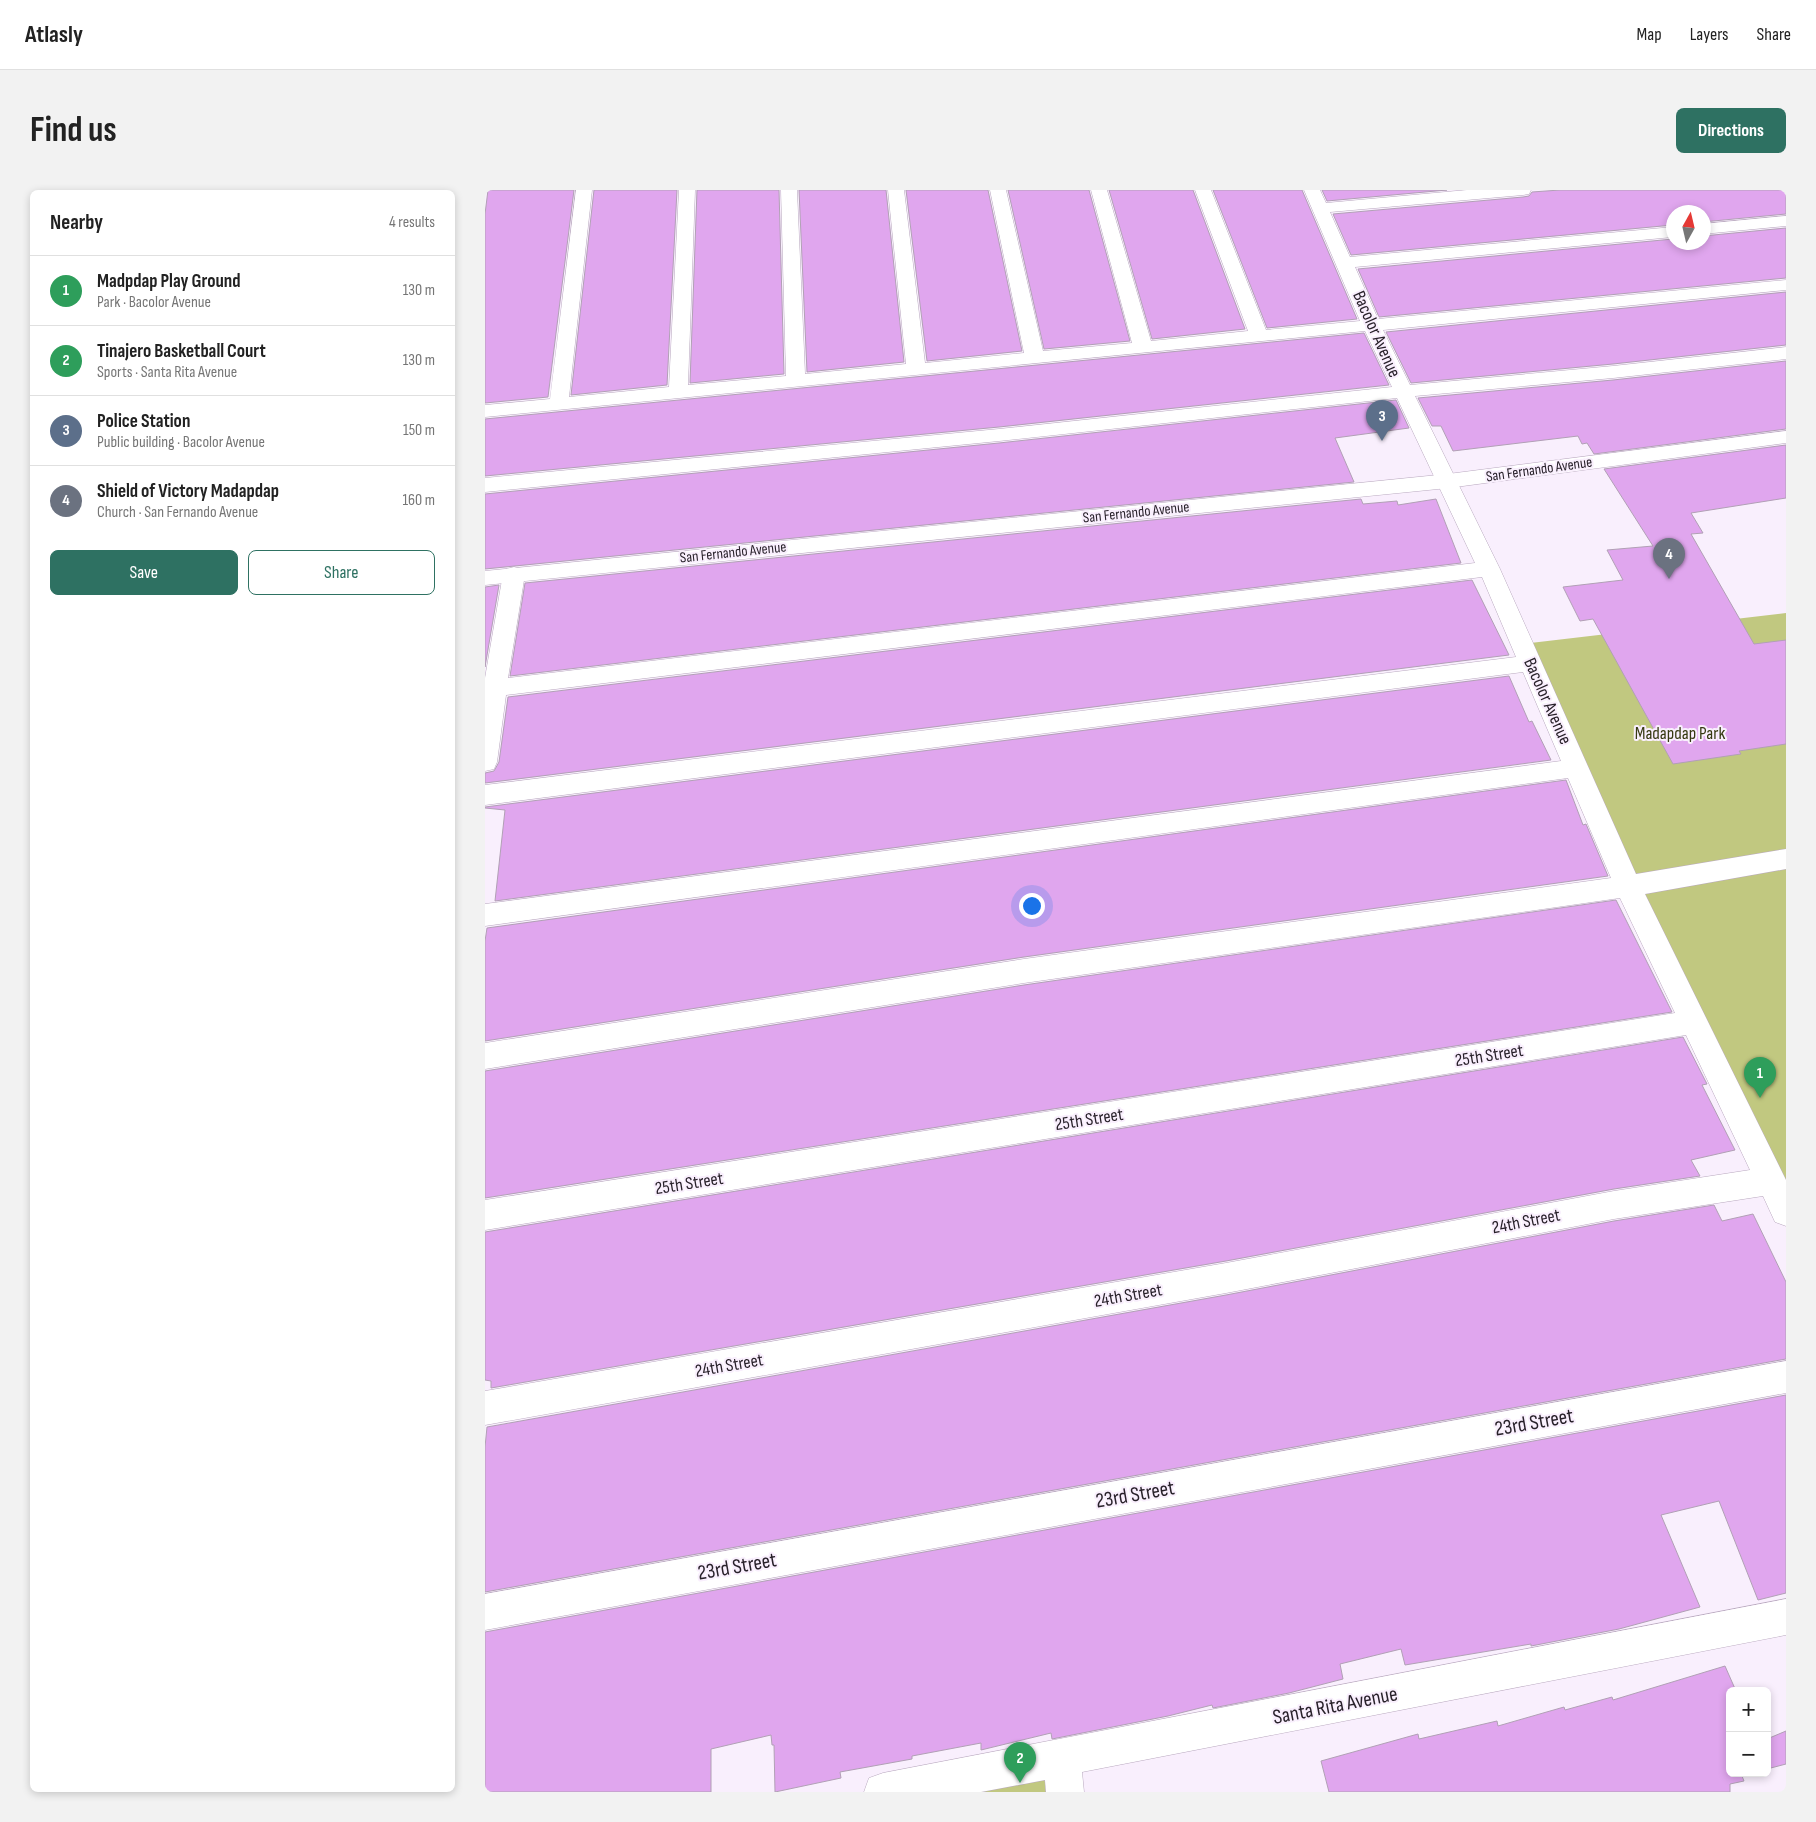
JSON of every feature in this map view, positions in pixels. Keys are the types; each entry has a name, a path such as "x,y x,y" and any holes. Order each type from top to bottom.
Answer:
{"street":[{"path":"559,403 584,190"},
{"path":"678,393 687,190"},
{"path":"789,190 796,382"},
{"path":"896,190 916,368"},
{"path":"998,190 1035,358"},
{"path":"1099,190 1143,347"},
{"path":"1203,190 1259,336"},
{"name":"Bacolor Avenue","path":"1311,190 1321,208 1372,326 1489,569 1628,886 1786,1212"},
{"path":"1321,208 1523,190"},
{"path":"1711,228 1786,221"},
{"path":"1345,263 1666,233"},
{"path":"485,411 1786,285"},
{"path":"485,485 980,437 1332,398 1786,353"},
{"name":"San Fernando Avenue","path":"485,578 1448,481 1786,437"},
{"path":"495,688 1489,569"},
{"path":"485,762 514,574"},
{"path":"485,795 1531,663"},
{"path":"485,915 1577,768"},
{"path":"485,1056 1024,971 1628,886 1786,859"},
{"name":"25th Street","path":"485,1215 1693,1022"},
{"name":"24th Street","path":"485,1408 1206,1281 1614,1205 1771,1182"},
{"name":"23rd Street","path":"485,1612 1786,1377"},
{"name":"Santa Rita Avenue","path":"883,1792 1063,1775 1786,1617"}],"green space":[{"name":"Madapdap Park","path":"1786,613 1786,1217 1522,644"},
{"path":"1044,1773 1046,1792 948,1792"}],"building":[{"path":"488,190 574,190 548,397 485,403 485,214"},
{"path":"594,190 677,190 667,385 571,395"},
{"path":"697,190 779,190 784,374 690,383"},
{"path":"799,190 886,190 904,362 807,372"},
{"path":"906,190 988,190 1022,351 927,361"},
{"path":"1008,190 1089,190 1130,341 1044,349"},
{"path":"1109,190 1193,190 1245,329 1152,339"},
{"path":"1213,190 1302,190 1357,319 1267,328"},
{"path":"1322,190 1447,190 1327,201"},
{"path":"1560,190 1786,190 1786,214 1711,221 1711,205 1666,205 1666,226 1351,255 1333,214 1523,197 1529,196 1532,192"},
{"path":"1786,228 1786,278 1379,317 1358,269 1666,240 1666,250 1711,250 1711,235"},
{"path":"1786,292 1786,345 1613,364 1411,383 1386,332"},
{"path":"1364,333 1389,385 999,427 485,476 485,419"},
{"path":"1786,361 1786,429 1594,454 1587,443 1582,444 1578,436 1453,451 1441,426 1432,426 1418,398 1613,380"},
{"path":"1396,400 1409,428 1335,438 1354,482 485,569 485,494 999,443"},
{"path":"1786,445 1786,498 1691,513 1703,533 1691,534 1754,644 1786,640 1786,744 1739,751 1741,754 1673,764 1593,619 1580,621 1563,587 1623,580 1607,550 1653,546 1604,469"},
{"path":"1361,499 1363,504 1397,501 1398,505 1436,499 1461,563 510,676 525,583"},
{"path":"1472,580 1509,655 485,783 485,773 494,771 499,762 508,697"},
{"path":"499,585 485,667 485,587"},
{"path":"1509,676 1529,722 1532,721 1551,760 495,901 505,810 485,807"},
{"path":"1566,780 1583,825 1586,824 1608,876 1024,957 485,1041 485,941 487,928"},
{"path":"1616,900 1672,1012 485,1198 485,1071 1024,985"},
{"path":"1683,1037 1707,1084 1702,1085 1735,1150 1691,1160 1700,1176 1614,1189 1226,1261 491,1388 491,1381 485,1380 485,1232"},
{"path":"1714,1205 1722,1221 1753,1214 1786,1282 1786,1359 485,1592 485,1447 487,1427 1226,1295 1614,1221"},
{"path":"1786,1395 1786,1593 1758,1600 1719,1501 1661,1515 1700,1607 1619,1629 1531,1646 1531,1644 1405,1665 1401,1649 1340,1664 1343,1679 1289,1693 1213,1708 1212,1705 1168,1716 1052,1739 1051,1733 981,1750 981,1743 912,1756 912,1759 840,1772 841,1778 775,1792 774,1745 772,1745 771,1735 711,1749 711,1792 485,1792 485,1632"},
{"path":"1725,1666 1734,1687 1726,1687 1726,1777 1742,1777 1744,1781 1730,1784 1730,1792 1329,1792 1321,1761 1418,1734 1419,1739 1497,1721 1498,1726 1564,1707 1565,1710 1612,1697 1613,1700"},
{"path":"1786,1731 1786,1764 1771,1768 1771,1737"}],"place":[{"name":"Police Station","path":"1382,441"},
{"name":"Shield of Victory Madapdap","path":"1669,579"},
{"name":"Madpdap Play Ground","path":"1760,1098"},
{"name":"Tinajero Basketball Court","path":"1020,1783"}]}
